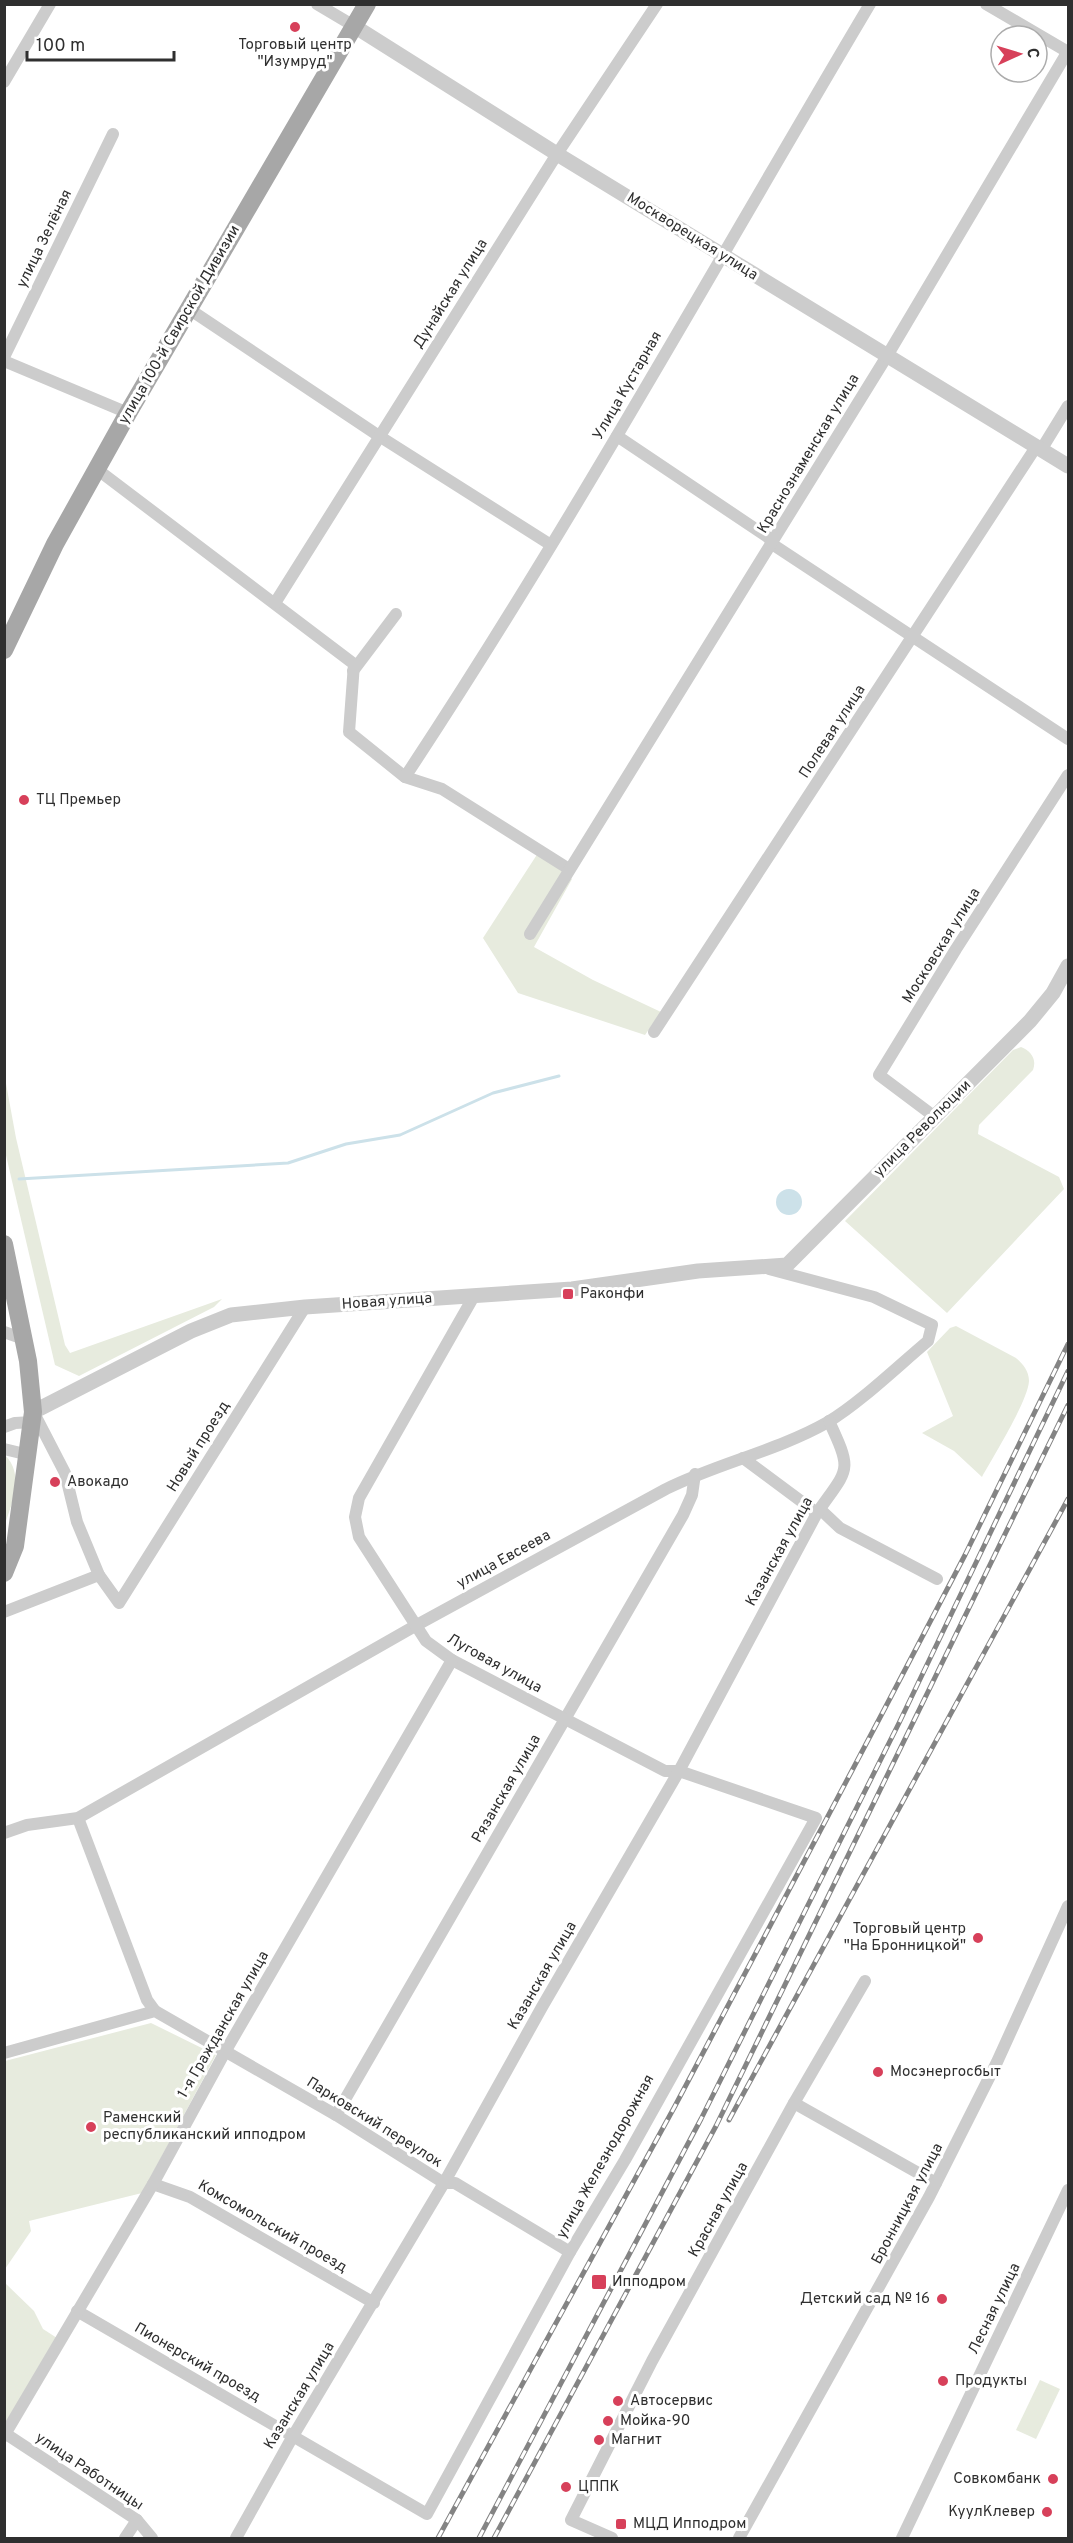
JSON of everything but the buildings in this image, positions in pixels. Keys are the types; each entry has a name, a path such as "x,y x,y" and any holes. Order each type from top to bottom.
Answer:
{"main road":[{"name":"улица 100-й Свирской Дивизии","path":"4,650 55,544 367,4"},
{"path":"4,1244 24,1339 33,1423 15,1546 4,1573"}],"street":[{"path":"4,82 50,4"},
{"name":"Москворецкая улица","path":"317,4 721,255 1068,466"},
{"name":"Дунайская улица","path":"275,603 557,154 657,4"},
{"name":"Улица Кустарная","path":"405,777 617,436 870,4"},
{"path":"986,4 1068,51"},
{"name":"Краснознаменская улица","path":"530,934 887,356 1068,51"},
{"name":"улица Зелёная","path":"4,359 113,134"},
{"path":"189,309 379,436 551,545"},
{"path":"4,359 129,413"},
{"name":"Полевая улица","path":"654,1032 1068,406"},
{"path":"617,436 770,538 772,544 1068,739"},
{"path":"98,470 354,664 349,732 405,777 442,789 569,869"},
{"path":"353,671 396,614"},
{"name":"Московская улица","path":"934,1117 879,1075 956,949 1068,775"},
{"name":"улица Революции","path":"762,1267 787,1265 792,1262 1030,1021 1053,993 1068,966"},
{"name":"Новая улица","path":"33,1423 219,1319 244,1313 572,1289 698,1271 762,1267"},
{"name":"улица Евсеева","path":"78,1818 416,1626 695,1474 743,1458 829,1421 928,1341 932,1325 874,1297 762,1267"},
{"name":"Луговая улица","path":"474,1296 359,1498 355,1510 359,1537 416,1626 426,1641 452,1660 665,1771 679,1771 816,1818"},
{"name":"Новый проезд","path":"99,1575 119,1603 304,1307"},
{"path":"4,1332 24,1339"},
{"name":"Казанская улица","path":"236,2538 293,2436 444,2183 542,2007 679,1771 817,1513 840,1480 846,1467 844,1454 829,1421"},
{"path":"4,1427 15,1423 33,1423 65,1473 77,1522 99,1575 4,1612"},
{"path":"4,1449 29,1455"},
{"path":"743,1458 817,1513 822,1512 840,1528 937,1579"},
{"name":"Рязанская улица","path":"336,2115 686,1509 692,1495 695,1474"},
{"name":"1-я Гражданская улица","path":"5,2435 76,2311 153,2184 225,2052 452,1660"},
{"path":"4,1833 27,1825 78,1818 147,2000 155,2010 4,2053"},
{"name":"улица Железнодорожная","path":"427,2514 570,2252 625,2160 816,1818"},
{"name":"Бронницкая улица","path":"740,2538 936,2184 998,2062 1068,1906"},
{"name":"Красная улица","path":"612,2538 571,2520 652,2361 794,2103 865,1981"},
{"name":"Парковский переулок","path":"155,2010 336,2115 444,2183 455,2183 570,2252"},
{"path":"794,2103 936,2184"},
{"name":"Комсомольский проезд","path":"153,2184 190,2197 374,2303"},
{"name":"Лесная улица","path":"902,2538 1068,2190"},
{"name":"Пионерский проезд","path":"76,2311 427,2514"},
{"name":"улица Работницы","path":"5,2435 137,2520 152,2538"},
{"path":"125,2538 137,2520"}],"shaded area":[{"path":"538,853 572,879 534,947 593,980 661,1012 645,1035 518,993 483,938"},
{"path":"1021,1047 1032,1056 1033,1070 979,1125 978,1134 1059,1177 1064,1189 947,1313 845,1221 1013,1050"},
{"path":"5,1078 16,1138 65,1345 70,1353 222,1299 214,1307 79,1376 55,1365 5,1151"},
{"path":"956,1326 1016,1358 1029,1377 1027,1390 1017,1415 982,1477 954,1451 922,1433 953,1416 927,1352 950,1328"},
{"path":"5,1455 14,1471 15,1488 5,1524"},
{"name":"Раменский республиканский ипподром","path":"151,2023 216,2055 142,2193 29,2221 31,2231 5,2269 5,2061"},
{"path":"5,2283 34,2311 43,2329 57,2338 5,2427"},
{"path":"1040,2380 1060,2389 1036,2439 1016,2430"}],"water":[{"path":"789,1189 798,1193 802,1202 798,1211 789,1215 780,1211 776,1202 780,1193"}],"waterway":[{"path":"19,1179 288,1163 346,1144 400,1135 493,1093 559,1076"}],"railway":[{"path":"438,2538 675,2106 965,1555 1068,1344"},
{"path":"479,2538 701,2119 899,1723 1068,1371"},
{"path":"494,2538 716,2126 1068,1405"},
{"path":"729,2120 1068,1499"}],"place":[{"name":"Торговый центр \"Изумруд\"","path":"295,27"},
{"name":"ТЦ Премьер","path":"24,800"},
{"name":"Раконфи","path":"568,1294"},
{"name":"Авокадо","path":"55,1482"},
{"name":"Торговый центр \"На Бронницкой\"","path":"978,1938"},
{"name":"Мосэнергосбыт","path":"878,2072"},
{"name":"Раменский республиканский ипподром","path":"91,2127"},
{"name":"Ипподром","path":"599,2282"},
{"name":"Детский сад № 16","path":"942,2299"},
{"name":"Продукты","path":"943,2381"},
{"name":"Автосервис","path":"618,2401"},
{"name":"Мойка-90","path":"608,2421"},
{"name":"Магнит","path":"599,2440"},
{"name":"Совкомбанк","path":"1053,2479"},
{"name":"ЦППК","path":"566,2487"},
{"name":"КуулКлевер","path":"1047,2512"},
{"name":"МЦД Ипподром","path":"621,2524"}]}
